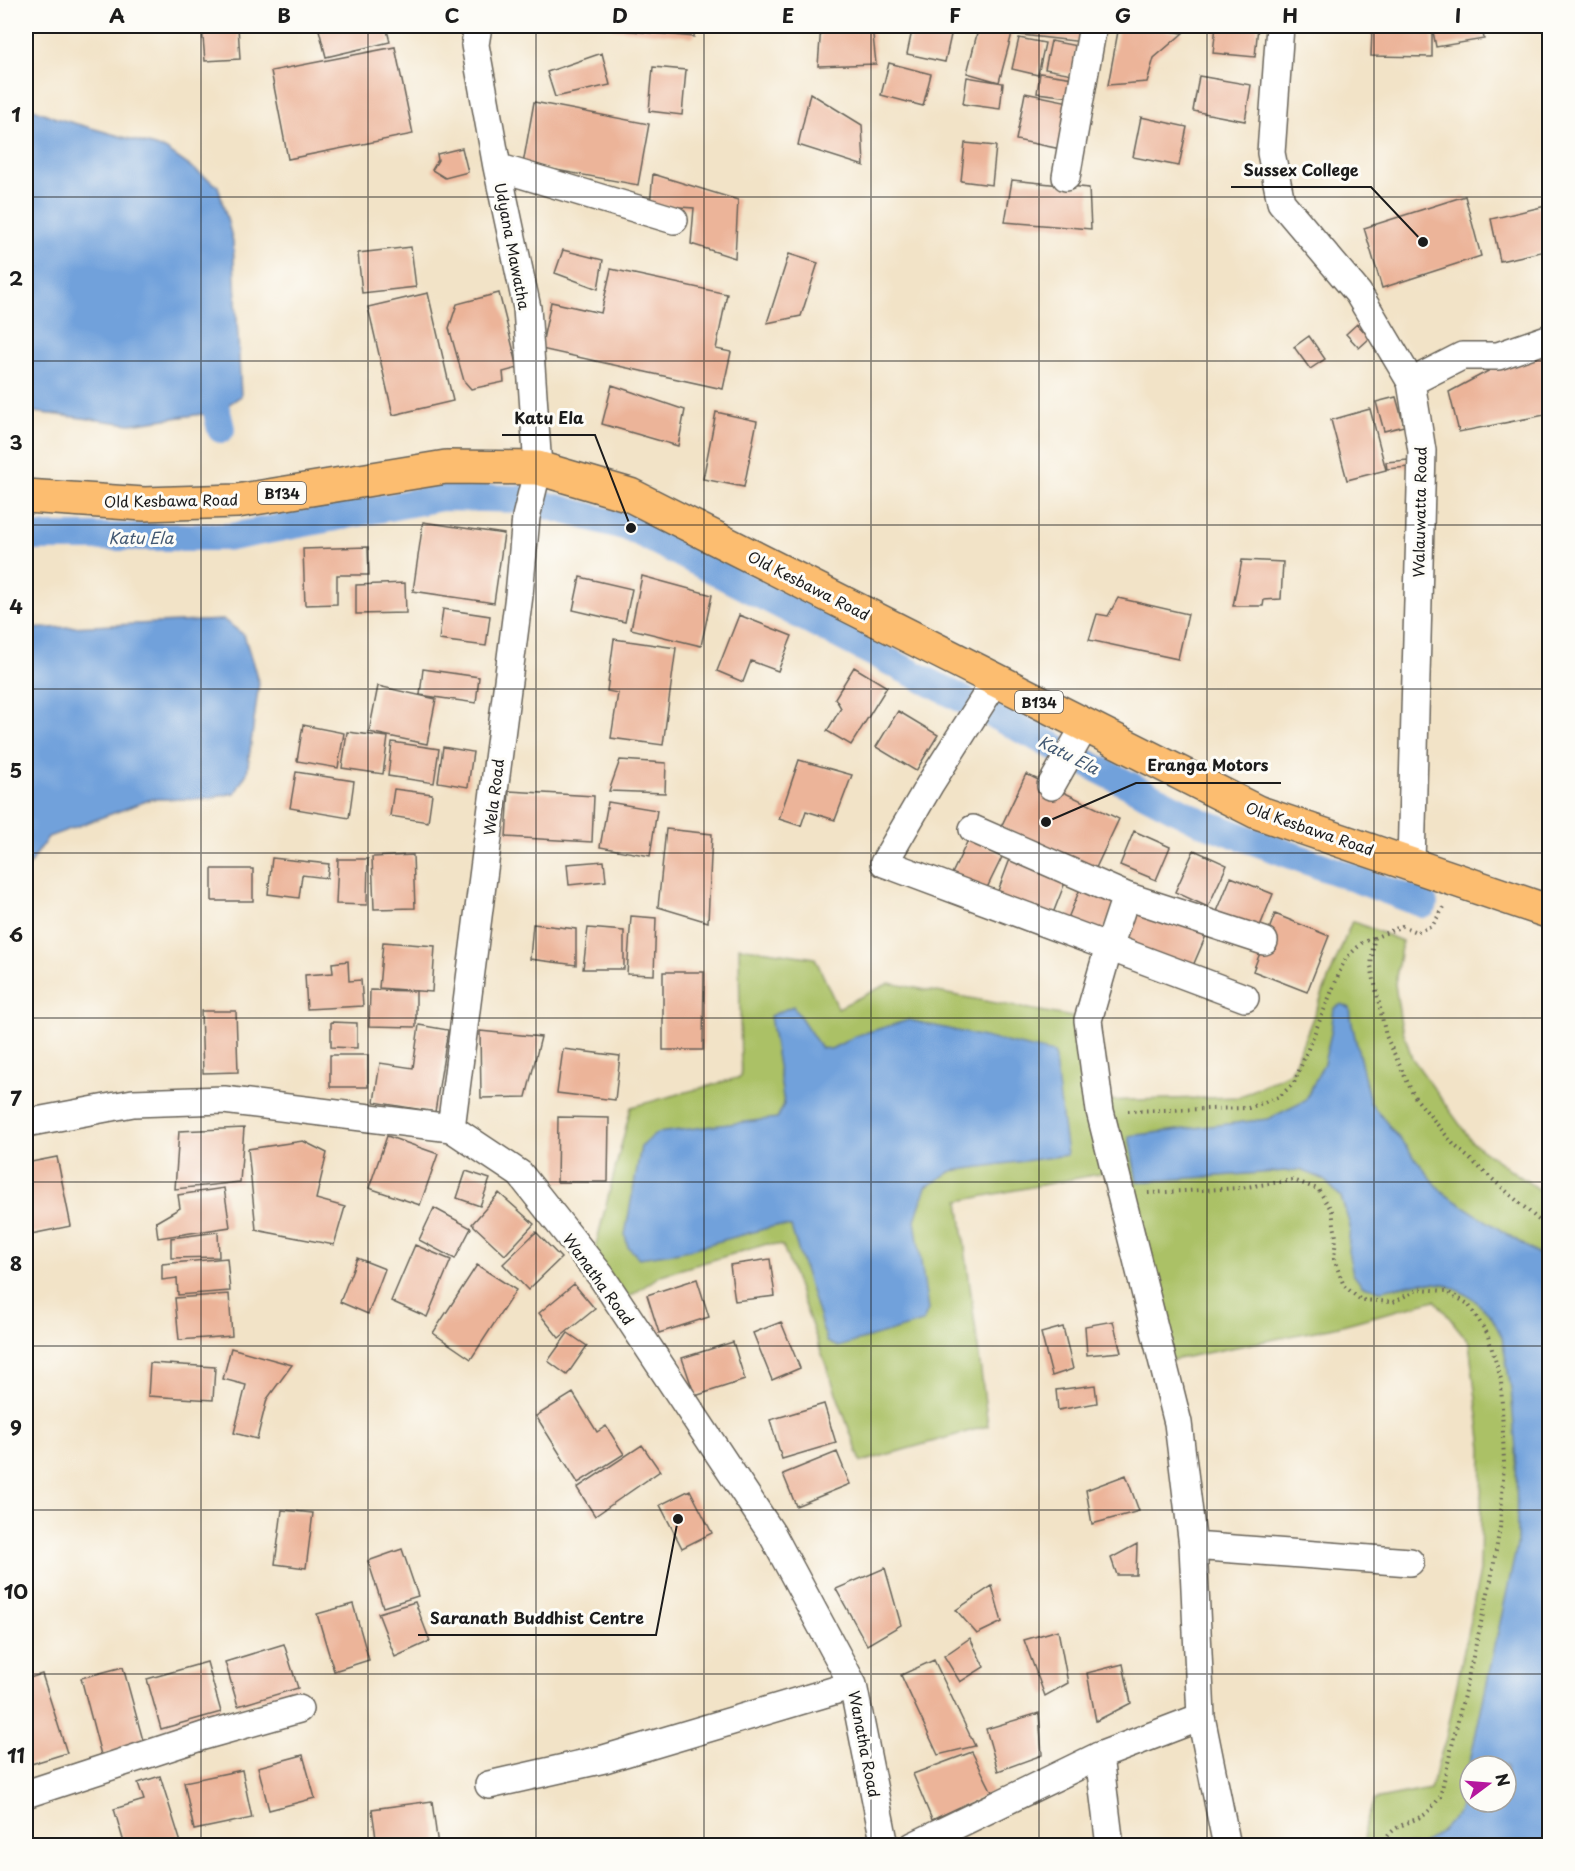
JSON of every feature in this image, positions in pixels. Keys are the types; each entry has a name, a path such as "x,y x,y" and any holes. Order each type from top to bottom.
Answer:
{"main road":[{"name":"Old Kesbawa Road","path":"26,496 144,504 237,501 446,468 536,476 630,495 1257,812 1550,912"}],"street":[{"name":"Udyana Mawatha","path":"478,26 475,45 497,167 527,308 536,476"},
{"path":"1066,177 1093,26"},
{"name":"Walauwatta Road","path":"1280,26 1271,153 1281,202 1358,293 1411,382 1422,451 1411,863"},
{"path":"497,167 674,220"},
{"path":"1411,382 1462,356 1498,356 1550,338"},
{"name":"Wela Road","path":"451,1128 519,595 526,517 536,476"},
{"path":"996,680 930,784 884,863 1245,998"},
{"path":"1051,786 1085,726"},
{"path":"973,829 1126,896 1264,941"},
{"path":"1126,896 1088,1020 1100,1111 1178,1423 1193,1546 1201,1717 1227,1845"},
{"name":"Wanatha Road","path":"26,1123 133,1103 224,1100 451,1128 520,1174 601,1276 772,1534 854,1685 885,1845"},
{"path":"1193,1546 1410,1562"},
{"path":"489,1785 604,1759 854,1685"},
{"path":"26,1794 203,1736 299,1709"},
{"path":"913,1845 1100,1756 1201,1717"},
{"path":"1100,1756 1110,1845"}],"path":[{"path":"1100,1111 1248,1108 1279,1097 1294,1083 1345,959 1362,943 1402,926 1416,932 1432,926 1442,911 1455,879"},
{"path":"1374,938 1371,966 1386,1036 1414,1096 1454,1145 1550,1230"},
{"path":"1121,1195 1240,1188 1293,1180 1318,1189 1332,1211 1336,1237 1334,1259 1344,1286 1361,1300 1393,1302 1419,1290 1446,1291 1468,1304 1487,1333 1501,1379 1504,1463 1500,1527 1491,1580 1440,1797 1425,1814 1403,1823 1385,1840 1384,1845"}],"green space":[{"path":"1352,921 1402,941 1395,984 1401,1024 1412,1058 1473,1143 1549,1197 1549,1845 1365,1845 1364,1829 1374,1800 1430,1789 1446,1738 1480,1571 1482,1448 1469,1342 1435,1300 1335,1327 1162,1362 1114,1171 959,1201 988,1426 861,1462 783,1246 767,1244 661,1275 619,1304 591,1264 631,1107 741,1077 739,947 815,958 838,1008 889,983 1088,1020 1099,1101 1239,1097 1291,1072"}],"water":[{"path":"26,106 56,118 165,149 218,186 233,241 241,396 217,412 130,424 26,411"},
{"path":"224,620 244,635 259,683 247,773 235,793 204,799 152,799 48,837 26,870 26,629"},
{"path":"1342,1004 1350,1008 1370,1102 1443,1193 1549,1259 1549,1845 1421,1845 1441,1831 1458,1812 1458,1814 1518,1814 1518,1754 1471,1754 1517,1545 1516,1451 1511,1389 1502,1337 1491,1316 1470,1296 1445,1284 1422,1282 1381,1290 1362,1286 1353,1274 1348,1251 1350,1226 1341,1197 1324,1180 1301,1170 1137,1182 1129,1136 1268,1119 1305,1101 1324,1063 1334,1008"},
{"path":"793,1006 821,1048 831,1049 858,1035 909,1020 1054,1053 1067,1155 952,1171 926,1187 915,1220 928,1310 923,1322 838,1347 827,1342 791,1227 775,1226 680,1252 639,1258 628,1247 625,1235 641,1146 657,1133 777,1118 784,1104 770,1016"}],"building":[{"path":"202,26 238,26 240,59 205,61"},
{"path":"318,26 386,26 390,42 326,57"},
{"path":"613,26 695,26 694,37 613,29"},
{"path":"821,26 872,26 876,64 818,66"},
{"path":"913,26 953,26 945,62 907,54"},
{"path":"979,26 1014,26 999,82 967,73"},
{"path":"1023,26 1085,26 1083,42 1022,35"},
{"path":"1119,26 1183,33 1154,58 1147,82 1108,85"},
{"path":"1216,26 1258,26 1255,57 1213,53"},
{"path":"1388,26 1432,26 1432,57 1371,56 1372,31 1384,31"},
{"path":"1432,26 1482,26 1484,39 1436,47"},
{"path":"1019,38 1045,43 1038,75 1012,69"},
{"path":"1051,41 1077,46 1072,74 1045,69"},
{"path":"395,47 413,134 288,159 271,71"},
{"path":"602,53 610,85 555,97 547,72"},
{"path":"889,63 931,74 923,106 881,95"},
{"path":"653,67 686,70 682,115 649,111"},
{"path":"1040,73 1073,78 1070,97 1037,93"},
{"path":"1199,76 1251,85 1245,121 1193,111"},
{"path":"967,77 1003,83 1000,109 963,104"},
{"path":"810,93 862,125 864,166 798,145"},
{"path":"1025,93 1069,102 1061,149 1016,140"},
{"path":"534,102 649,124 638,185 523,164"},
{"path":"1141,117 1187,127 1179,166 1133,157"},
{"path":"965,143 996,146 992,185 961,181"},
{"path":"462,148 468,172 445,178 432,170 438,160 437,154"},
{"path":"653,174 738,200 735,258 691,244 694,208 650,205"},
{"path":"1012,180 1089,188 1091,229 1005,222"},
{"path":"1465,196 1481,256 1382,288 1364,228"},
{"path":"1550,205 1550,250 1500,261 1491,219"},
{"path":"411,247 416,287 362,293 358,253"},
{"path":"563,250 603,260 598,289 555,273"},
{"path":"789,254 818,263 801,316 767,323"},
{"path":"611,269 727,294 716,349 731,352 723,389 541,349 551,302 601,313"},
{"path":"428,293 453,401 393,415 368,307"},
{"path":"499,293 518,368 503,372 504,382 471,389 464,381 449,328 457,304"},
{"path":"1357,324 1370,338 1359,348 1346,334"},
{"path":"1309,336 1325,359 1310,369 1294,347"},
{"path":"1550,343 1550,414 1459,432 1449,392 1520,354"},
{"path":"612,385 685,410 678,446 602,424"},
{"path":"1396,397 1404,426 1384,431 1376,402"},
{"path":"1370,409 1386,470 1347,480 1331,420"},
{"path":"716,412 757,421 744,487 703,479"},
{"path":"1408,460 1408,467 1387,469 1386,462"},
{"path":"423,522 504,534 494,603 413,591"},
{"path":"368,547 369,575 337,575 337,604 305,605 303,549"},
{"path":"1242,560 1283,562 1281,599 1264,600 1263,606 1233,606"},
{"path":"642,576 712,595 701,646 631,629"},
{"path":"580,577 632,589 625,622 573,610"},
{"path":"405,583 406,613 356,614 356,585"},
{"path":"1118,598 1188,614 1178,659 1089,640 1097,614 1108,616"},
{"path":"443,609 490,616 486,646 439,640"},
{"path":"739,615 792,636 778,671 751,661 743,682 717,671"},
{"path":"614,639 676,648 663,745 611,738 618,693 607,691"},
{"path":"854,667 887,687 851,745 827,731 841,708 835,698"},
{"path":"423,669 479,677 476,703 420,695"},
{"path":"378,686 436,699 427,744 369,732"},
{"path":"898,711 938,735 916,771 876,747"},
{"path":"303,725 344,733 338,768 297,761"},
{"path":"347,732 388,737 383,774 342,768"},
{"path":"392,742 439,749 434,783 388,776"},
{"path":"443,747 473,752 468,787 438,782"},
{"path":"620,760 666,763 665,793 609,791"},
{"path":"799,760 852,775 835,820 806,811 801,826 779,819"},
{"path":"296,772 354,781 349,818 290,808"},
{"path":"1026,774 1119,819 1094,872 1001,827"},
{"path":"394,789 432,794 428,822 390,816"},
{"path":"509,791 594,796 592,842 506,837"},
{"path":"608,802 657,810 650,856 600,847"},
{"path":"666,829 712,834 708,922 658,907"},
{"path":"1134,831 1170,847 1156,880 1120,865"},
{"path":"969,838 1003,855 984,894 950,878"},
{"path":"1194,850 1227,865 1208,907 1175,892"},
{"path":"413,855 415,908 374,909 372,857"},
{"path":"272,858 329,864 327,878 302,875 299,898 268,894"},
{"path":"338,859 368,859 367,905 336,904"},
{"path":"1010,859 1066,880 1050,921 995,899"},
{"path":"604,861 606,881 569,885 567,864"},
{"path":"212,869 253,869 253,901 212,901"},
{"path":"1231,877 1273,894 1258,931 1216,914"},
{"path":"1080,889 1115,903 1101,938 1066,923"},
{"path":"1135,904 1208,931 1192,968 1124,945"},
{"path":"1275,914 1329,936 1307,992 1253,971"},
{"path":"631,916 656,918 654,975 627,974"},
{"path":"533,924 576,929 576,965 530,959"},
{"path":"588,928 624,931 624,969 583,969"},
{"path":"383,942 435,946 432,992 379,988"},
{"path":"348,961 349,981 361,980 363,1006 307,1009 305,975 333,973 332,963"},
{"path":"663,972 704,972 703,1050 663,1050"},
{"path":"370,990 416,991 416,1027 369,1026"},
{"path":"201,1011 236,1011 238,1072 203,1073"},
{"path":"331,1022 357,1023 357,1048 331,1047"},
{"path":"419,1025 448,1030 435,1112 374,1102 380,1063 413,1068"},
{"path":"480,1031 541,1037 526,1097 481,1098"},
{"path":"563,1049 620,1056 615,1100 557,1093"},
{"path":"330,1055 368,1055 368,1087 330,1087"},
{"path":"558,1117 609,1118 608,1182 557,1182"},
{"path":"244,1128 240,1182 175,1189 179,1131"},
{"path":"387,1136 438,1154 420,1205 369,1188"},
{"path":"303,1141 327,1153 316,1199 345,1207 334,1245 256,1230 248,1149"},
{"path":"57,1157 71,1226 26,1235 26,1163"},
{"path":"466,1171 490,1179 480,1206 457,1198"},
{"path":"224,1188 230,1227 158,1238 156,1222 180,1208 178,1195"},
{"path":"499,1193 534,1224 505,1255 472,1224"},
{"path":"434,1208 471,1228 455,1259 419,1240"},
{"path":"218,1232 219,1257 171,1258 171,1238"},
{"path":"536,1232 561,1258 528,1290 503,1264"},
{"path":"415,1245 451,1260 427,1317 391,1301"},
{"path":"227,1258 230,1291 178,1295 177,1278 162,1280 162,1264"},
{"path":"357,1258 385,1269 368,1314 340,1302"},
{"path":"770,1259 775,1296 735,1301 730,1265"},
{"path":"477,1265 516,1290 471,1359 433,1333"},
{"path":"697,1279 709,1317 659,1333 647,1295"},
{"path":"574,1284 595,1309 559,1338 539,1313"},
{"path":"229,1294 232,1336 179,1340 175,1298"},
{"path":"1113,1321 1121,1352 1087,1355 1085,1326"},
{"path":"781,1322 800,1368 772,1380 753,1333"},
{"path":"1063,1327 1073,1369 1052,1376 1041,1333"},
{"path":"568,1333 587,1346 567,1375 548,1361"},
{"path":"733,1342 745,1380 695,1396 682,1358"},
{"path":"231,1348 292,1365 267,1399 257,1439 234,1433 246,1385 223,1379"},
{"path":"150,1363 215,1367 213,1400 148,1396"},
{"path":"1095,1385 1097,1403 1058,1410 1056,1390"},
{"path":"573,1393 597,1432 606,1426 624,1454 578,1483 536,1416"},
{"path":"824,1404 836,1443 782,1459 770,1420"},
{"path":"642,1445 660,1471 595,1516 577,1488"},
{"path":"837,1452 850,1484 796,1506 783,1474"},
{"path":"1126,1475 1139,1511 1092,1524 1086,1490"},
{"path":"690,1490 712,1533 682,1548 660,1505"},
{"path":"282,1510 313,1513 306,1568 275,1564"},
{"path":"1137,1544 1136,1575 1117,1575 1111,1558"},
{"path":"402,1549 418,1596 383,1607 368,1561"},
{"path":"885,1568 901,1625 867,1645 836,1589"},
{"path":"992,1586 1002,1622 977,1634 956,1610"},
{"path":"415,1602 430,1641 395,1657 378,1613"},
{"path":"353,1604 369,1660 334,1671 317,1614"},
{"path":"1058,1630 1068,1683 1045,1696 1024,1640"},
{"path":"970,1638 984,1667 960,1682 944,1656"},
{"path":"284,1644 298,1688 238,1706 225,1662"},
{"path":"934,1660 975,1746 938,1755 901,1675"},
{"path":"207,1662 221,1712 161,1729 147,1679"},
{"path":"1123,1664 1131,1703 1096,1721 1087,1673"},
{"path":"123,1667 144,1744 101,1755 81,1678"},
{"path":"42,1674 67,1753 28,1765 26,1679"},
{"path":"1039,1713 1042,1755 998,1771 986,1729"},
{"path":"972,1752 992,1792 932,1820 913,1774"},
{"path":"303,1755 315,1798 269,1810 258,1767"},
{"path":"242,1770 252,1818 194,1830 184,1782"},
{"path":"160,1776 182,1846 125,1846 114,1809 144,1800 138,1783"},
{"path":"432,1801 438,1846 377,1846 372,1809"}],"waterway":[{"path":"203,377 221,429"},
{"name":"Katu Ela","path":"26,537 231,537 442,497 523,499 631,528 1199,821 1424,904"}],"place":[{"name":"Sussex College","path":"1423,242"},
{"name":"Katu Ela","path":"631,528"},
{"name":"Eranga Motors","path":"1046,822"},
{"name":"Saranath Buddhist Centre","path":"678,1519"}]}
